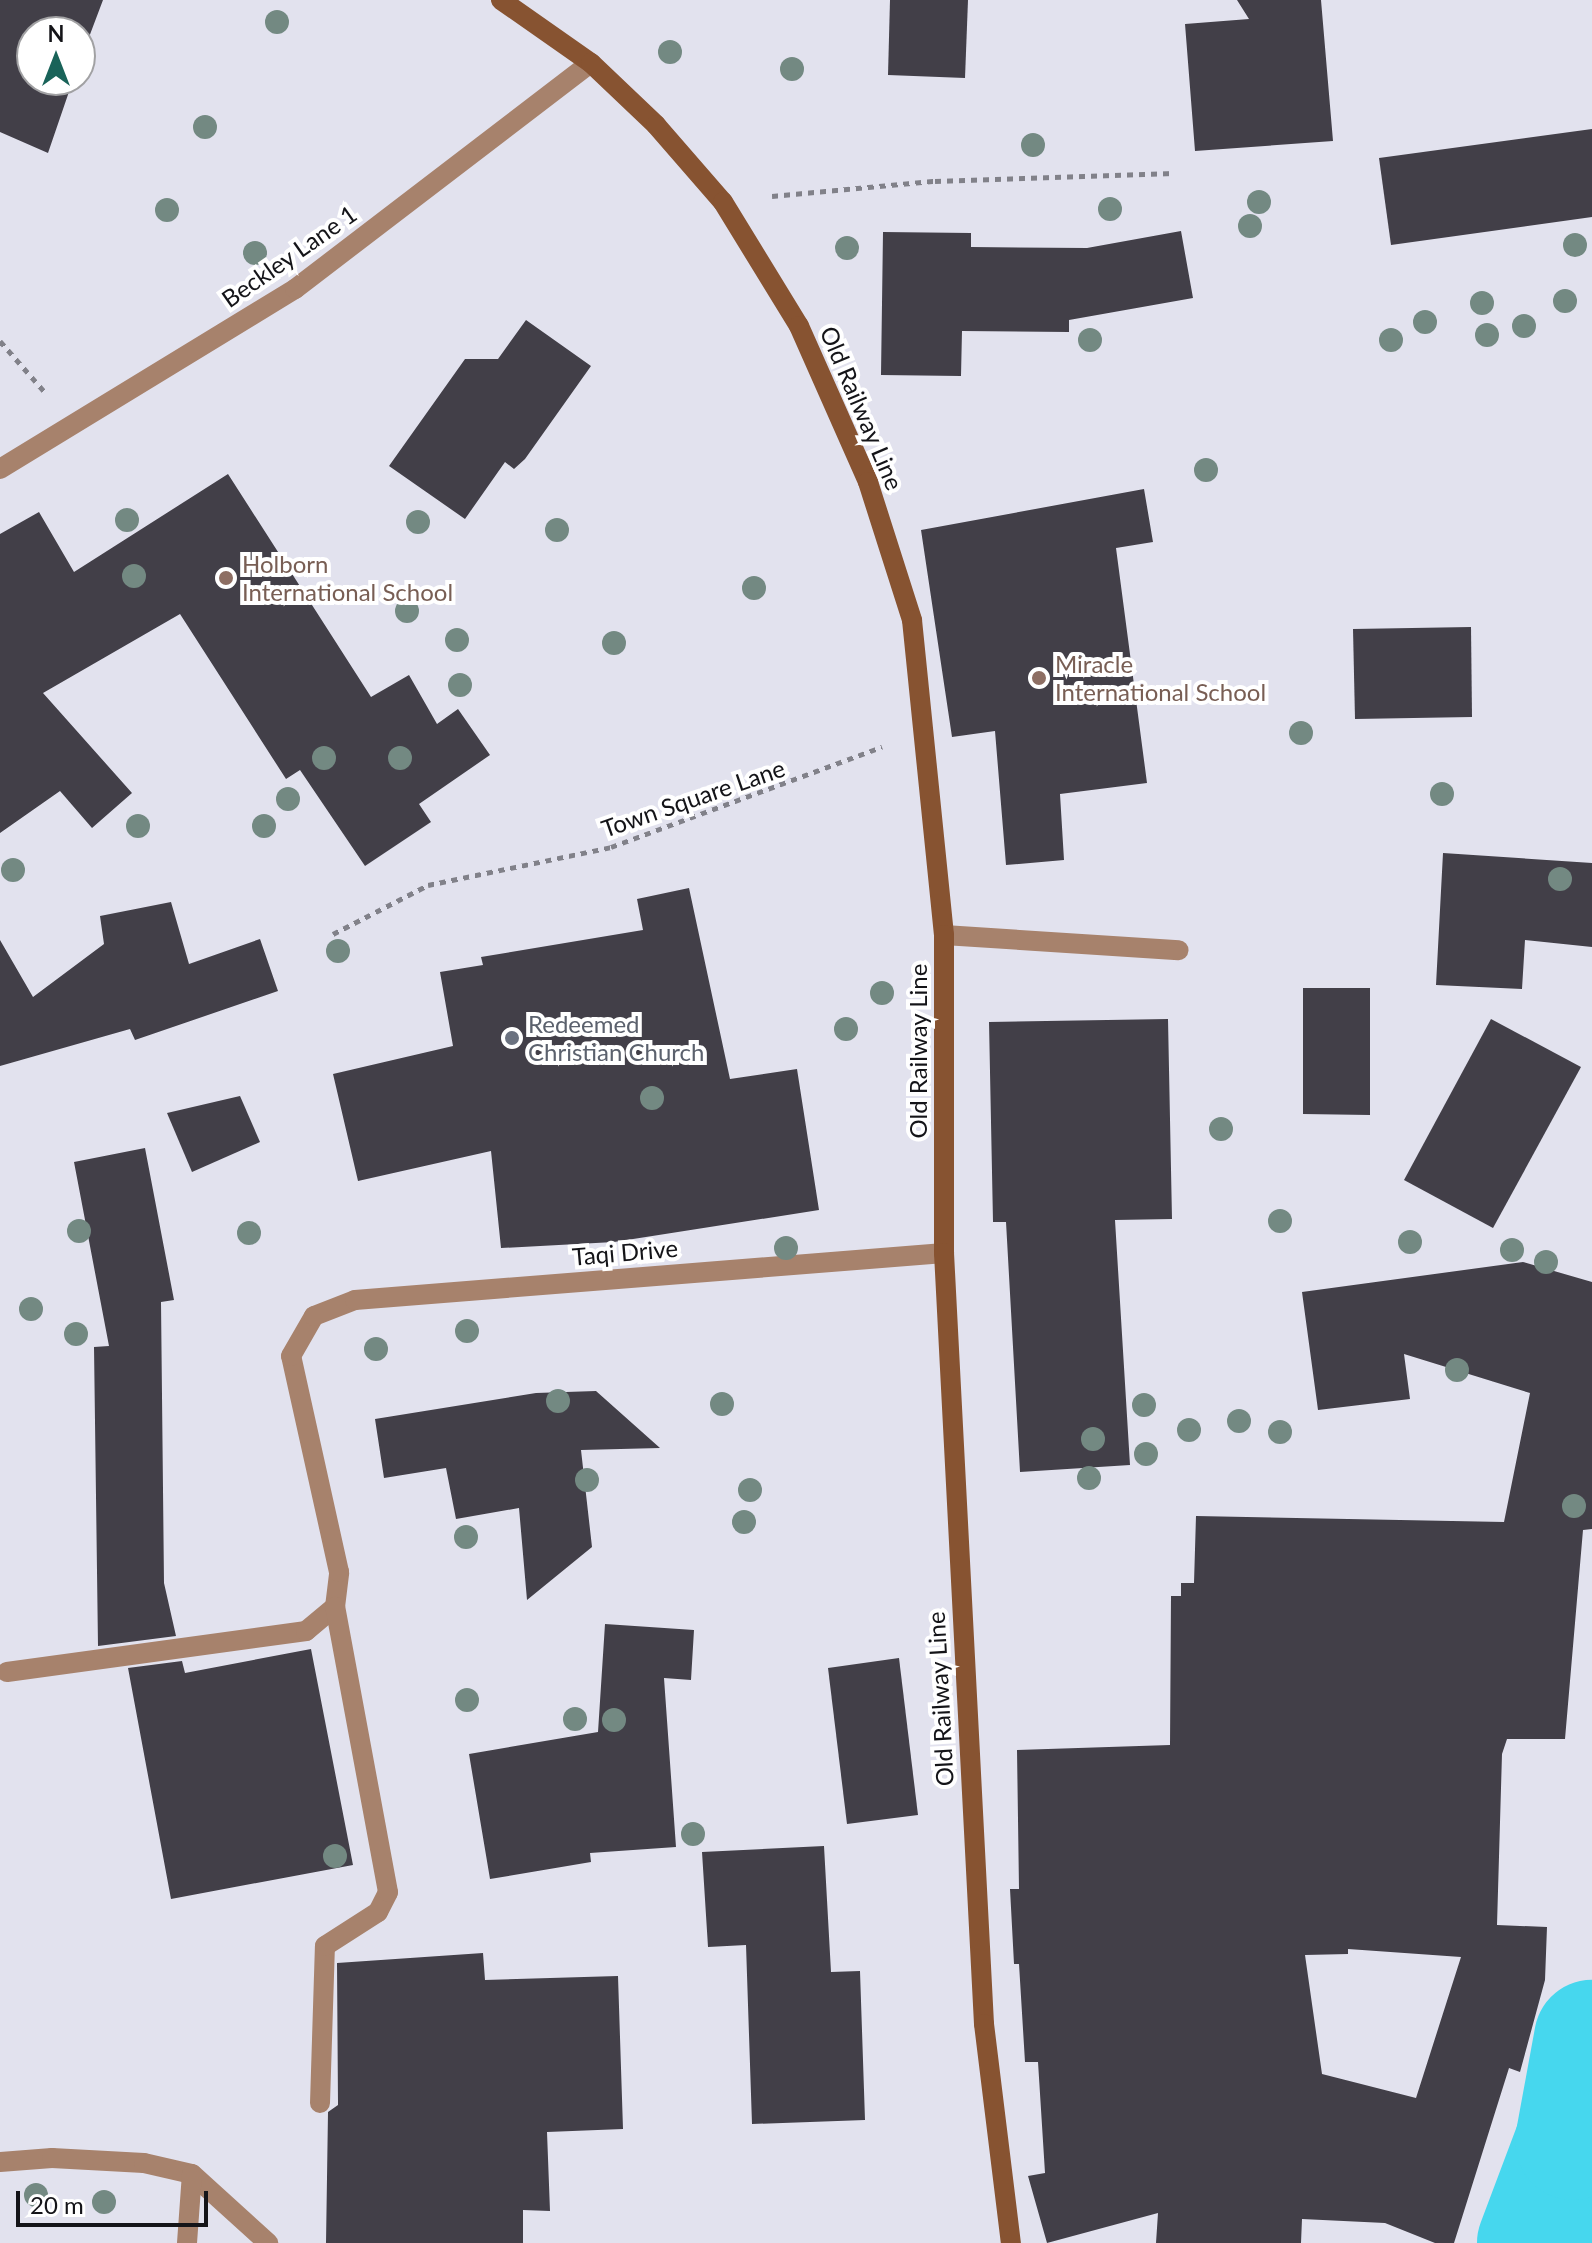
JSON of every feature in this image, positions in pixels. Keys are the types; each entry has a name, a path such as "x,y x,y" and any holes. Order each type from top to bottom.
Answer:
{"street":[{"name":"Old Railway Line","path":"501,0 591,63 656,125 723,202 799,326 868,482 912,620 927,728 944,935 944,1253 984,2024 1011,2243"},
{"name":"Beckley Lane 1","path":"0,469 295,289 591,63"},
{"path":"944,935 1179,950"},
{"name":"Taqi Drive","path":"335,1607 339,1572 291,1356 314,1316 355,1300 944,1253"},
{"path":"7,1672 306,1631 335,1607 388,1892 378,1912 325,1946 320,2103"},
{"path":"0,2162 52,2158 144,2163 192,2174 268,2243"},
{"path":"187,2243 192,2174"}],"path":[{"path":"723,202 935,181 1174,173"},
{"path":"0,341 74,424"},
{"name":"Town Square Lane","path":"333,934 428,885 611,847 807,778 927,728"}],"building":[{"path":"0,0 103,0 96,19 96,16 16,16 16,96 68,96 48,153 0,132"},
{"path":"890,0 968,0 965,78 888,75"},
{"path":"1237,0 1321,0 1333,141 1195,151 1185,24 1249,19"},
{"path":"1592,129 1592,217 1391,245 1379,158"},
{"path":"1181,231 1193,298 1069,320 1069,332 962,331 961,376 881,375 883,232 971,233 971,247 1087,248"},
{"path":"526,320 591,366 525,459 514,469 505,462 465,519 389,466 465,359 498,359"},
{"path":"228,474 371,697 409,675 437,724 458,709 490,755 419,804 431,822 365,866 300,770 286,779 180,614 43,693 132,793 92,828 60,791 0,833 0,534 39,512 74,572"},
{"path":"1144,489 1153,542 1116,548 1147,783 1060,794 1064,860 1006,865 995,731 952,737 921,530"},
{"path":"1471,627 1472,717 1355,719 1353,629"},
{"path":"1443,853 1592,863 1592,947 1525,940 1522,989 1436,985"},
{"path":"689,888 730,1079 797,1069 819,1210 614,1242 501,1248 491,1151 358,1181 333,1074 453,1046 440,972 483,965 481,957 643,930 637,899"},
{"path":"171,902 189,964 260,939 278,991 135,1040 130,1029 0,1066 0,940 33,997 104,944 100,916"},
{"path":"1303,988 1370,988 1370,1115 1303,1114"},
{"path":"1168,1019 1172,1219 1115,1220 1130,1465 1020,1472 1006,1222 993,1222 989,1022"},
{"path":"1491,1019 1581,1067 1493,1228 1404,1180"},
{"path":"240,1096 260,1142 192,1172 167,1113"},
{"path":"145,1148 174,1300 161,1302 164,1583 176,1636 98,1646 94,1347 109,1346 74,1162"},
{"path":"1523,1262 1592,1282 1592,1529 1583,1530 1565,1739 1507,1739 1502,1754 1497,1925 1547,1927 1545,1980 1520,2072 1509,2068 1454,2243 1435,2243 1385,2223 1302,2219 1301,2243 1156,2243 1158,2213 1047,2243 1028,2176 1045,2173 1038,2062 1025,2062 1019,1964 1014,1964 1010,1889 1019,1889 1017,1750 1170,1745 1171,1596 1181,1596 1181,1583 1194,1583 1196,1516 1504,1522 1530,1393 1404,1354 1410,1399 1318,1410 1302,1292","holes":["1348,1949 1461,1957 1416,2098 1322,2074 1305,1955 1348,1954"]},
{"path":"596,1391 660,1448 581,1450 592,1547 527,1600 519,1508 456,1519 446,1468 384,1478 375,1419 536,1393"},
{"path":"605,1624 694,1630 691,1680 664,1678 676,1847 590,1853 591,1862 490,1879 469,1754 598,1732"},
{"path":"311,1649 353,1865 171,1899 128,1668 182,1661 185,1673"},
{"path":"899,1658 918,1815 847,1824 828,1668"},
{"path":"824,1846 831,1972 860,1971 865,2120 752,2124 746,1945 708,1947 702,1852"},
{"path":"483,1953 485,1980 618,1976 623,2129 547,2132 550,2211 523,2210 523,2243 326,2243 328,2112 338,2105 337,1963"}],"waterway":[{"path":"1535,2243 1573,2142 1592,2038"}],"place":[{"name":"Holborn International School","path":"226,578"},
{"name":"Miracle International School","path":"1039,678"},
{"name":"Redeemed Christian Church","path":"512,1038"}]}
